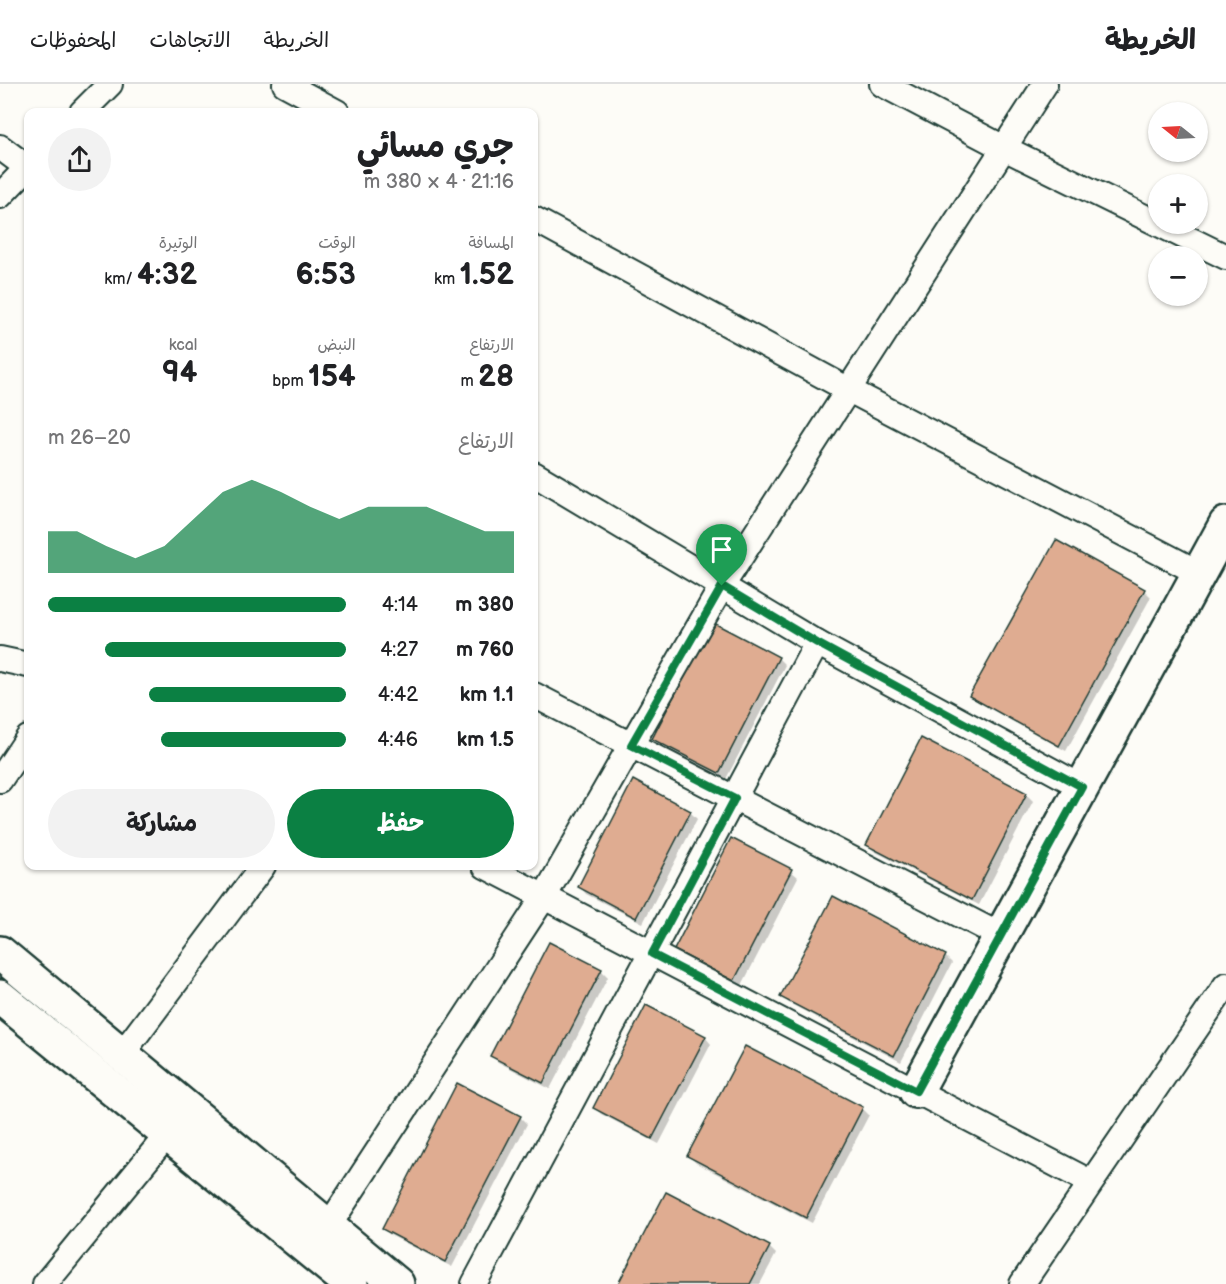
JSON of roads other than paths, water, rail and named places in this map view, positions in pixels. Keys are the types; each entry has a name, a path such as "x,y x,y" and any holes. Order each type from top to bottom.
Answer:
{"street":[{"path":"86,108 110,84"},
{"path":"285,84 330,108"},
{"path":"882,84 1004,148 1226,257"},
{"path":"328,1227 544,897 722,586 1045,84"},
{"path":"0,147 24,164"},
{"path":"0,196 24,171"},
{"path":"538,221 849,390 1199,573"},
{"path":"538,476 817,643 1082,787"},
{"path":"916,1091 1226,524"},
{"path":"474,1284 817,643"},
{"path":"0,659 24,663"},
{"path":"538,697 1001,936"},
{"path":"0,780 24,744"},
{"path":"122,1054 260,870"},
{"path":"493,870 1090,1182"},
{"path":"5,978 122,1054 397,1284"},
{"path":"5,978 168,1134 351,1284"},
{"path":"1022,1284 1226,986"},
{"path":"45,1284 188,1110"}]}
